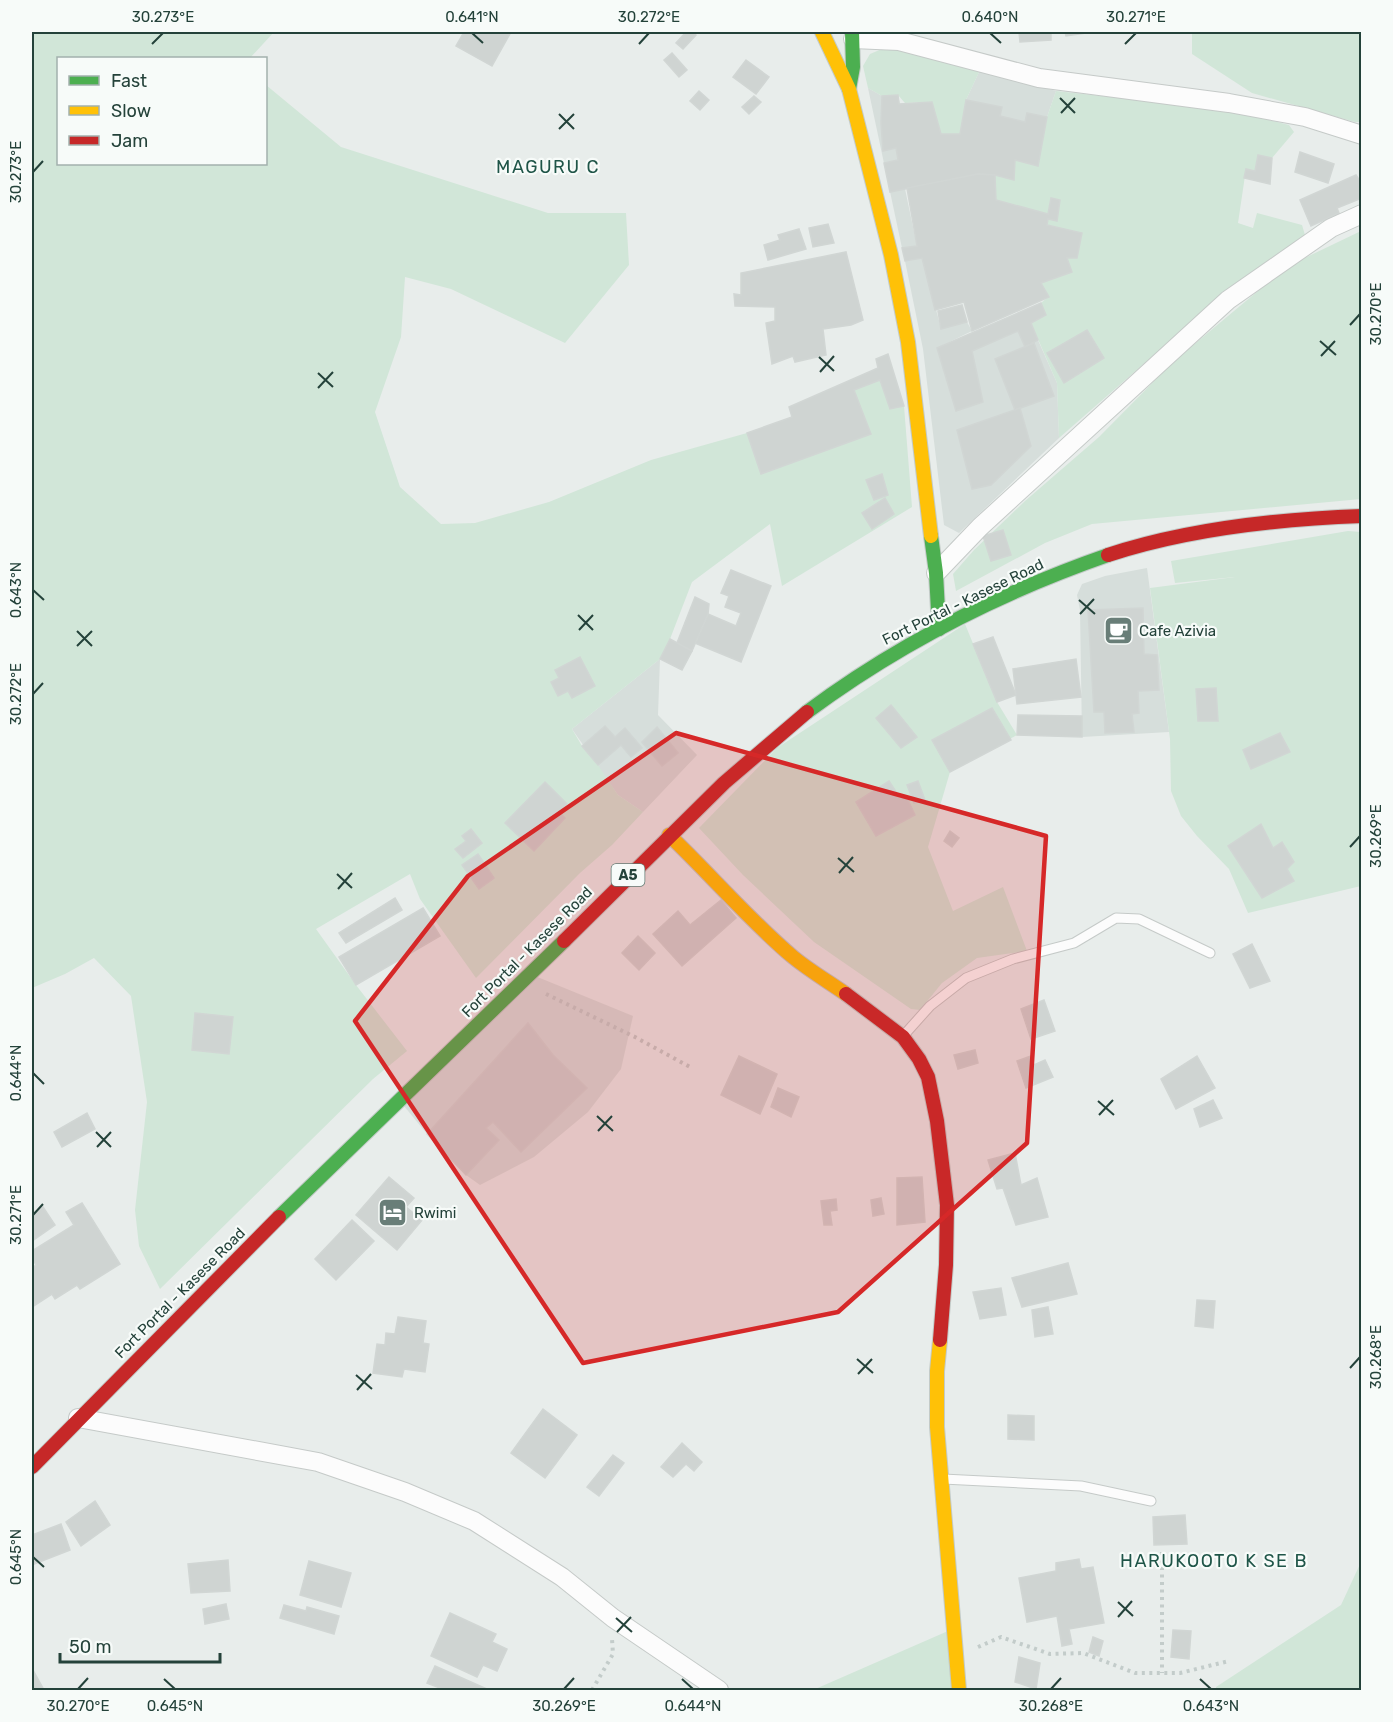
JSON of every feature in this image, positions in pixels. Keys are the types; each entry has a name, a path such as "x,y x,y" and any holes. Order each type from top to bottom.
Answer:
{"main road":[{"path":"822,32 853,35 853,67 849,89"},
{"path":"822,32 849,89 891,255 908,342 936,573 939,629"},
{"name":"Fort Portal - Kasese Road","path":"32,1464 417,1081 522,982 669,835 756,754 799,718 845,685 888,656 939,629 1073,567 1156,541 1309,517 1362,516"},
{"path":"669,835 705,869 733,901 794,958 903,1037 919,1059 928,1077 937,1121 946,1205 946,1265 937,1371 940,1479 959,1690"}],"street":[{"path":"853,35 892,37 1039,78 1229,103 1305,117 1362,135"},
{"path":"936,573 980,526 1228,300 1331,228 1362,214"},
{"path":"78,1418 318,1462 405,1492 474,1521 562,1577 613,1618 719,1690"}],"lane":[{"path":"903,1037 930,1006 966,978 1013,959 1074,943 1116,918 1139,919 1210,953"},
{"path":"940,1479 1081,1486 1150,1501"}],"path":[{"path":"522,982 635,1037 690,1067"},
{"path":"1162,1552 1162,1673"},
{"path":"592,1690 613,1654 613,1618"},
{"path":"955,1656 1001,1637 1050,1654 1083,1653 1135,1673 1180,1673 1229,1661"}],"highlighted area":[{"path":"676,733 1046,836 1027,1143 838,1312 583,1363 355,1021 468,876"}],"shaded area":[{"path":"980,70 1056,91 1047,117 1038,166 905,189 917,246 902,248 868,88 882,96 898,95 900,104 932,102 941,134 960,133 966,100"},
{"path":"922,258 941,328 967,322 972,331 937,348 956,411 983,402 972,351 1018,331 1025,346 1038,340 1057,383 1059,438 959,533 944,525 923,349 905,261"},
{"path":"1147,568 1169,732 1082,737 1080,610 1077,595 1082,584 1105,576"},
{"path":"660,659 658,715 697,755 643,812 618,795 572,729"},
{"path":"535,976 633,1016 621,1069 588,1112 534,1157 480,1185 466,1175 404,1106"}],"green space":[{"path":"32,32 274,32 251,57 57,57 57,165 267,165 267,86 341,147 548,213 626,213 629,265 565,343 451,289 405,277 401,337 375,412 400,487 441,524 475,523 549,502 651,460 747,433 761,473 870,434 854,390 880,380 904,406 912,507 782,586 770,524 692,582 660,659 572,729 618,795 643,812 476,978 420,899 410,874 316,929 407,1051 373,1079 160,1289 139,1246 135,1210 147,1102 131,996 94,958 32,988"},
{"path":"1192,32 1361,32 1361,122 1252,93 1192,54"},
{"path":"889,46 980,70 966,100 960,134 941,134 932,102 905,103 898,95 882,96 868,88 863,66 870,54"},
{"path":"1056,91 1230,110 1289,125 1294,132 1272,158 1258,155 1255,171 1246,169 1238,223 1253,228 1257,213 1302,225 1305,235 1219,298 1059,438 1057,383 1031,323 1046,315 1041,303 1048,297 1041,283 1072,272 1067,258 1077,258 1082,234 1047,225 1048,219 1057,221 1060,200 1051,198 1048,214 996,200 995,175 1015,160 1038,165 1047,117"},
{"path":"1361,231 1361,499 1092,524 1045,543 956,591 953,574 974,550 1025,501 1099,437 1173,362 1288,266"},
{"path":"1348,531 1361,532 1361,886 1248,913 1229,869 1181,816 1171,791 1170,739 1150,588 1235,577 1175,583 1171,561"},
{"path":"965,624 997,702 1017,735 950,772 928,847 953,911 1003,887 1027,951 977,958 942,983 920,1010 911,1009 814,942 743,875 699,828 777,748"},
{"path":"1361,1562 1361,1690 1216,1690 1216,1687 1341,1605"},
{"path":"948,1631 953,1690 813,1690"}],"building":[{"path":"464,32 511,32 492,66 456,46"},
{"path":"686,32 696,35 683,49 676,43"},
{"path":"1019,32 1051,32 1051,40 1020,42"},
{"path":"1065,32 1093,32 1066,36"},
{"path":"672,53 687,70 679,77 664,60"},
{"path":"746,60 769,77 756,94 733,77"},
{"path":"699,91 709,100 700,110 690,101"},
{"path":"898,95 899,104 932,102 941,134 960,134 966,100 1002,107 1000,116 1025,122 1027,113 1047,117 1038,166 1015,160 1014,180 995,175 978,174 890,192 884,163 898,160 896,148 883,151 882,96"},
{"path":"754,96 761,102 749,114 742,107"},
{"path":"1300,152 1334,164 1328,183 1295,172"},
{"path":"1258,155 1272,158 1270,184 1244,178 1246,169 1255,171"},
{"path":"978,174 995,175 996,200 1048,214 1051,198 1060,200 1057,221 1048,219 1047,225 1082,233 1077,258 1067,258 1072,272 1041,283 1049,297 972,331 964,302 935,310 922,258 905,261 902,248 917,246 907,188"},
{"path":"1356,175 1362,184 1362,198 1337,208 1339,213 1311,226 1300,200"},
{"path":"828,224 834,243 813,247 809,228"},
{"path":"799,229 806,249 768,260 764,245 780,240 778,235"},
{"path":"846,252 863,320 851,325 823,329 826,355 795,362 793,356 772,364 766,323 775,321 775,307 735,306 734,294 741,295 741,273"},
{"path":"1041,303 1046,315 1031,323 1038,340 1025,347 1018,331 972,351 983,402 956,411 937,348"},
{"path":"962,305 967,322 941,329 938,311"},
{"path":"1087,330 1104,358 1064,383 1047,353"},
{"path":"1034,343 1054,396 1015,410 995,359"},
{"path":"888,354 904,406 890,409 880,380 854,390 871,434 761,474 747,433 792,417 789,407 878,368 876,359"},
{"path":"1020,408 1031,446 991,485 972,489 957,430"},
{"path":"882,474 888,495 874,500 866,480"},
{"path":"885,498 894,514 872,529 862,513"},
{"path":"1003,530 1011,555 991,561 983,536"},
{"path":"731,570 771,586 741,662 695,643 708,614 736,626 741,613 725,607 729,596 721,593"},
{"path":"695,597 709,604 708,614 692,651 677,643"},
{"path":"1143,608 1144,654 1157,655 1159,690 1138,691 1139,713 1132,714 1134,732 1105,733 1104,712 1094,712 1088,610"},
{"path":"993,637 1016,695 997,702 973,644"},
{"path":"670,639 692,651 682,670 660,659"},
{"path":"580,657 595,686 572,698 568,691 558,696 551,682 559,678 555,670"},
{"path":"1076,659 1081,697 1017,704 1013,669"},
{"path":"1216,688 1218,721 1198,721 1196,689"},
{"path":"891,705 917,737 901,748 876,718"},
{"path":"992,708 1011,740 950,772 932,740"},
{"path":"1018,715 1082,716 1082,737 1017,735"},
{"path":"605,726 615,737 625,728 642,748 631,757 621,745 598,765 582,746"},
{"path":"657,727 678,753 662,766 642,742"},
{"path":"1280,733 1290,752 1251,769 1243,750"},
{"path":"889,781 900,798 906,796 915,815 876,836 856,802"},
{"path":"918,781 925,800 914,803 907,785"},
{"path":"545,782 567,804 559,812 565,818 534,851 505,823"},
{"path":"1261,824 1273,848 1282,842 1294,862 1287,869 1294,881 1262,898 1228,846"},
{"path":"471,829 482,843 463,858 455,849 466,841 462,836"},
{"path":"950,831 959,838 952,847 944,841"},
{"path":"478,854 494,878 479,889 462,865"},
{"path":"395,898 402,910 346,943 339,933"},
{"path":"721,900 736,918 682,966 653,934 678,911 690,925"},
{"path":"423,908 440,936 356,985 339,957"},
{"path":"638,936 655,953 639,970 622,953"},
{"path":"1252,944 1270,981 1250,988 1233,954"},
{"path":"1044,1000 1055,1031 1031,1039 1021,1009"},
{"path":"195,1013 233,1017 229,1054 192,1050"},
{"path":"528,1023 553,1055 587,1088 521,1152 493,1122 486,1128 499,1140 466,1175 427,1134"},
{"path":"975,1050 978,1063 958,1069 954,1055"},
{"path":"739,1056 777,1074 760,1114 721,1095"},
{"path":"1031,1056 1034,1065 1045,1060 1053,1077 1026,1088 1017,1061"},
{"path":"1197,1056 1215,1088 1176,1109 1161,1079"},
{"path":"778,1088 799,1097 791,1117 771,1107"},
{"path":"1213,1100 1222,1118 1200,1127 1194,1109"},
{"path":"87,1113 95,1129 62,1147 54,1132"},
{"path":"1015,1153 1021,1185 1037,1178 1048,1217 1016,1225 1003,1188 997,1189 988,1160"},
{"name":"Rwimi","path":"389,1177 414,1198 406,1207 422,1220 397,1250 356,1215"},
{"path":"922,1177 925,1222 897,1225 897,1178"},
{"path":"881,1198 884,1214 873,1216 871,1200"},
{"path":"836,1199 837,1210 830,1211 832,1225 824,1225 821,1201"},
{"path":"82,1203 120,1264 80,1289 77,1285 55,1299 52,1294 32,1307 32,1268 36,1265 32,1258 32,1251 74,1225 66,1212"},
{"path":"43,1207 55,1225 32,1241 32,1214"},
{"path":"352,1220 374,1241 336,1280 315,1259"},
{"path":"1068,1263 1077,1294 1022,1307 1012,1278"},
{"path":"1001,1288 1006,1315 980,1319 973,1292"},
{"path":"1197,1300 1215,1301 1213,1328 1195,1326"},
{"path":"1048,1307 1053,1334 1035,1337 1032,1310"},
{"path":"398,1317 426,1321 423,1343 429,1344 425,1372 404,1369 402,1377 373,1373 377,1344 385,1345 386,1333 395,1334"},
{"path":"543,1409 577,1435 545,1478 511,1453"},
{"path":"1008,1415 1034,1416 1034,1440 1008,1439"},
{"path":"682,1443 702,1462 694,1471 686,1464 673,1477 661,1467"},
{"path":"613,1455 624,1463 599,1496 587,1487"},
{"path":"95,1501 110,1525 81,1546 66,1522"},
{"path":"1185,1515 1187,1544 1154,1545 1153,1517"},
{"path":"61,1524 70,1550 32,1565 32,1535"},
{"path":"1079,1559 1081,1569 1093,1567 1104,1623 1069,1629 1072,1644 1062,1646 1057,1616 1027,1622 1019,1578 1056,1571 1056,1563"},
{"path":"228,1560 230,1591 191,1593 188,1564"},
{"path":"309,1561 351,1573 341,1607 300,1595"},
{"path":"226,1604 229,1619 205,1624 203,1609"},
{"path":"284,1605 306,1611 307,1607 339,1616 334,1634 280,1618"},
{"path":"450,1613 496,1634 492,1642 507,1649 497,1671 483,1665 477,1677 431,1656"},
{"path":"1173,1630 1191,1631 1189,1659 1171,1657"},
{"path":"1093,1637 1103,1641 1099,1656 1089,1652"},
{"path":"1019,1657 1040,1663 1036,1689 1015,1682"},
{"path":"435,1666 489,1690 445,1690 427,1683"},
{"path":"33,1670 44,1690 32,1690"}],"traffic: fast":[{"path":"849,89 853,67 852,32"},
{"path":"931,536 936,573 939,629"},
{"path":"807,712 877,664 952,622 1029,586 1108,555"},
{"path":"279,1217 564,941"}],"traffic: slow":[{"path":"822,32 849,89 891,255 908,342 931,536"},
{"path":"669,835 777,943 799,962 846,994"},
{"path":"940,1340 937,1371 937,1427 959,1690"}],"traffic: jam":[{"path":"1108,555 1169,538 1201,532 1266,523 1362,516"},
{"path":"564,941 724,783 807,712"},
{"path":"846,994 903,1037 919,1059 928,1077 937,1121 947,1205 946,1265 940,1340"},
{"path":"32,1467 279,1217"}],"place":[{"name":"Cafe Azivia","path":"1118,631"},
{"name":"Rwimi","path":"393,1213"}],"district":[{"name":"MAGURU C","path":"548,167"},
{"name":"HARUKOOTO K SE B","path":"1214,1561"}]}
